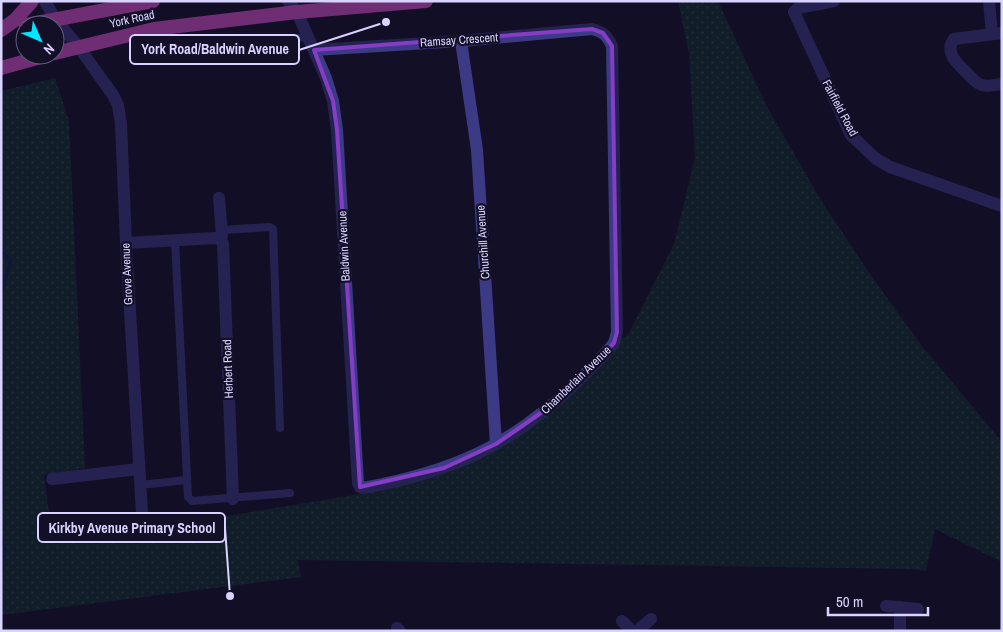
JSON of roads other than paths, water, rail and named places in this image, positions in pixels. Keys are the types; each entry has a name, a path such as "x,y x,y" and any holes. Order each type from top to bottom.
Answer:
{"highway":[{"path":"1,31 24,11 32,1"},
{"name":"York Road","path":"65,17 153,1"},
{"name":"York Road","path":"65,50 154,29 293,7 426,1"},
{"name":"York Road","path":"1,31 15,28"},
{"path":"1,68 15,64"}],"street":[{"name":"Grove Avenue","path":"45,1 53,15"},
{"name":"Fairfield Road","path":"834,1 798,8 794,12 851,135 875,158 890,167 1002,206"},
{"path":"989,1 997,33 954,39 951,53 954,60 977,83 984,86 1002,84"},
{"name":"Baldwin Avenue","path":"293,7 326,78 333,101 337,130 358,483 360,487"},
{"name":"Ramsay Crescent","path":"314,50 592,29 603,32"},
{"name":"Grove Avenue","path":"65,31 113,95 118,105 121,124 142,513"},
{"name":"Chamberlain Avenue","path":"360,487 407,479 444,468 470,458 496,444 524,427 554,404 614,343 617,332 613,66 612,46 603,32"},
{"name":"Churchill Avenue","path":"461,40 477,150 496,444"},
{"name":"Herbert Road","path":"219,198 233,499"},
{"path":"126,243 216,238 221,235"},
{"path":"52,479 139,469"},
{"path":"886,606 918,609"},
{"path":"900,607 900,631"},
{"path":"637,631 650,619"},
{"path":"622,621 632,631"}],"lane":[{"path":"203,56 224,46 308,37"},
{"path":"221,235 270,227 274,234 280,428"},
{"path":"174,240 188,496 192,501 290,493"},
{"path":"140,485 187,480"}],"waterway":[{"path":"1,252 11,261 1,292"},
{"path":"1,482 3,497 1,505"},
{"path":"1,537 5,548 1,577"}],"place":[{"name":"York Road/Baldwin Avenue","path":"386,22"},
{"name":"Kirkby Avenue Primary School","path":"230,596"}]}
